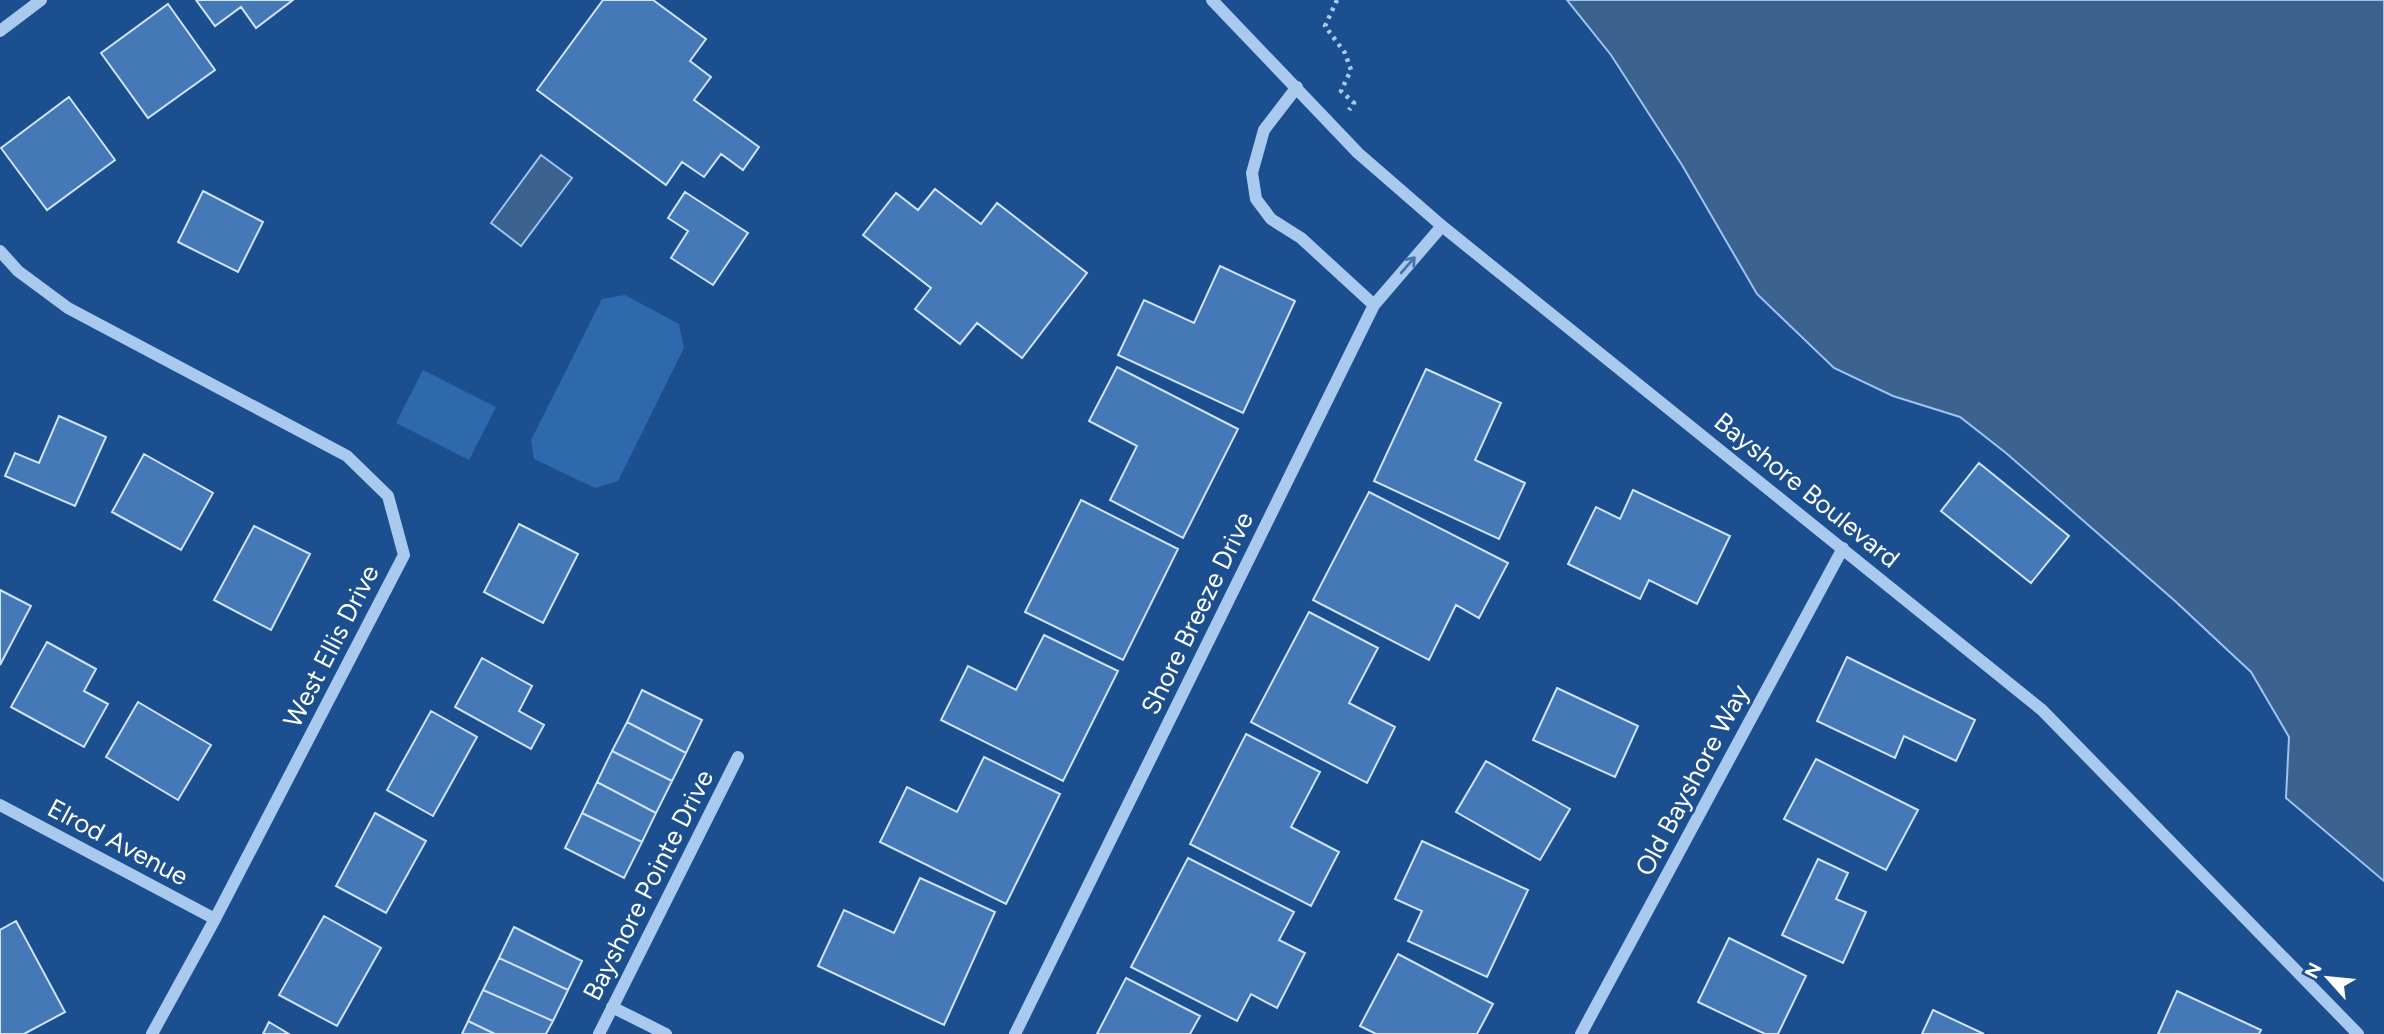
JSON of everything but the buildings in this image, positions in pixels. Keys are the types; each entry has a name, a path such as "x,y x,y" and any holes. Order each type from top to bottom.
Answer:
{"street":[{"path":"0,31 41,0"},
{"name":"Bayshore Boulevard","path":"1212,0 1358,153 1442,226 2042,710 2358,1034"},
{"path":"1297,87 1264,130 1252,173 1256,198 1271,219 1301,238 1374,305"},
{"name":"Shore Breeze Drive","path":"1016,1034 1374,305 1442,226"},
{"name":"West Ellis Drive","path":"0,251 18,271 68,308 347,456 388,496 404,555 215,919 152,1034"},
{"name":"Old Bayshore Way","path":"1581,1034 1843,548"},
{"name":"Bayshore Pointe Drive","path":"599,1034 738,757"},
{"name":"Elrod Avenue","path":"0,805 215,919"},
{"path":"612,1007 666,1034"}],"path":[{"path":"1337,0 1325,26 1345,53 1351,70 1343,87"}],"shaded area":[{"path":"1567,0 2384,0 2384,881 2286,798 2289,737 2251,672 2175,601 2006,453 1960,417 1893,396 1834,368 1757,294 1682,165 1611,55"},
{"path":"541,155 572,178 521,246 491,223"},
{"path":"625,295 679,324 684,348 618,481 595,488 534,459 531,440 602,299"},
{"path":"423,370 496,407 469,460 396,423"}]}
